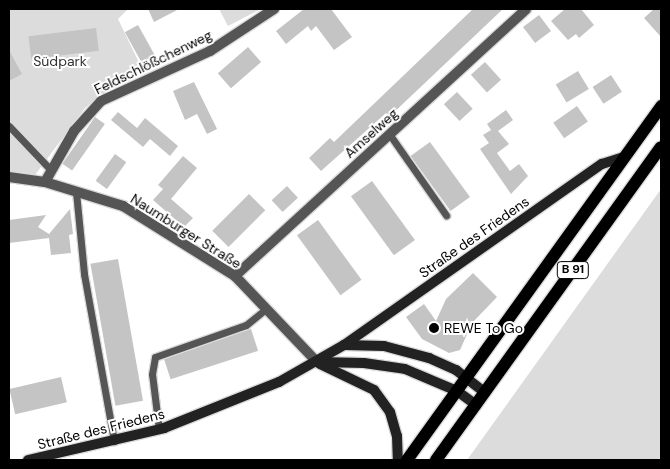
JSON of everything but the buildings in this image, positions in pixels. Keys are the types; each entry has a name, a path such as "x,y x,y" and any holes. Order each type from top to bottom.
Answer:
{"main road":[{"name":"B 91","path":"407,460 661,106"},
{"name":"B 91","path":"436,460 661,147"}],"street":[{"name":"Feldschlößchenweg","path":"45,182 50,169 79,125 101,101 210,51 274,9"},
{"name":"Amselweg","path":"235,276 526,9"},
{"name":"Straße des Friedens","path":"28,460 159,430 238,401 317,362 602,164 624,157"},
{"name":"Naumburger Straße","path":"9,177 45,182 123,206 235,276 317,362"},
{"path":"344,345 384,346 408,351 445,364 485,393"},
{"name":"Straße des Friedens","path":"317,362 364,363 405,369 457,391 476,405"},
{"path":"317,362 374,390 390,412 397,436 398,460"}],"lane":[{"path":"9,126 50,169"},
{"path":"390,135 446,215"},
{"path":"76,192 84,274 114,441"},
{"path":"159,430 152,374 155,357 246,325 266,309"}],"green space":[{"name":"Südpark","path":"9,9 128,9 118,19 144,73 102,94 85,108 35,175 9,171"},
{"path":"219,9 261,9 228,26"},
{"path":"661,189 661,460 467,460"}],"place":[{"name":"REWE To Go","path":"434,328"}]}
